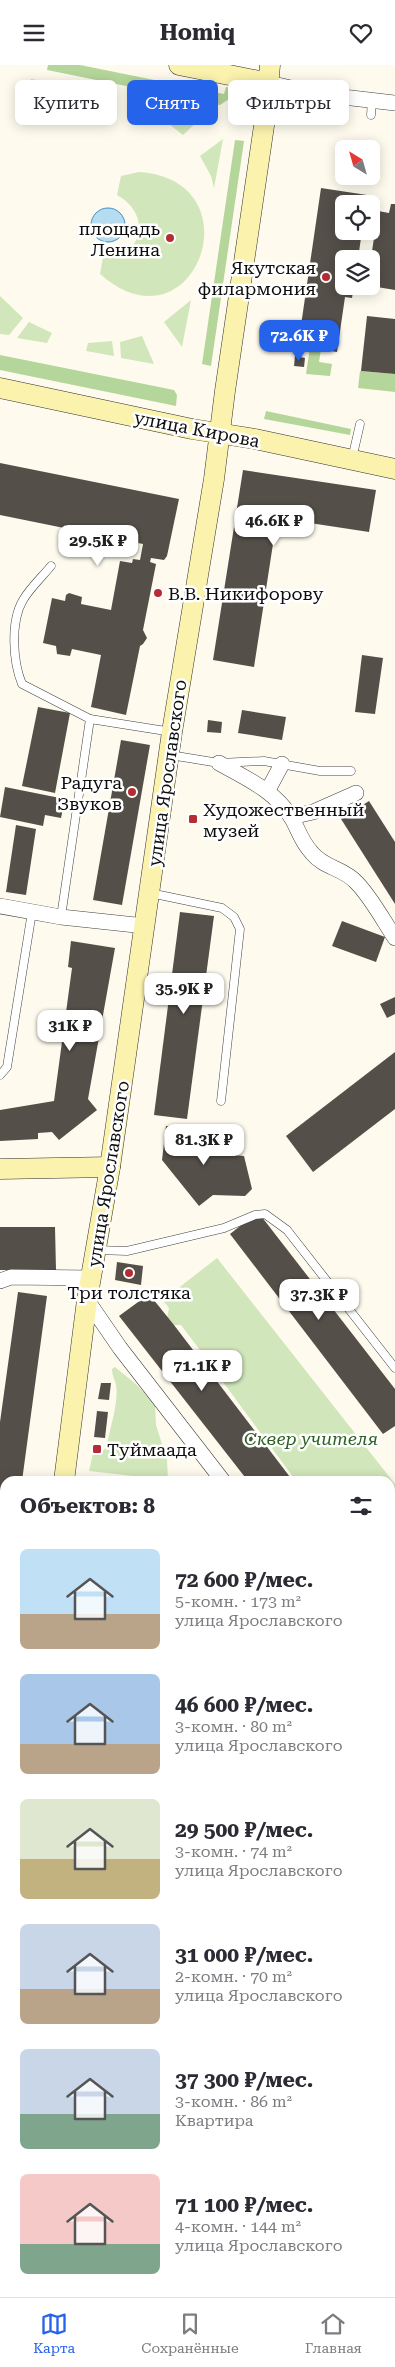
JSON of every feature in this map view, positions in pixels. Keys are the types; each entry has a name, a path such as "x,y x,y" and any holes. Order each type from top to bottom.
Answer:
{"street":[{"path":"179,65 269,74 317,94 372,108 395,103"},
{"name":"улица Ярославского","path":"65,1476 87,1300 110,1167 172,732 220,434 269,74"},
{"name":"улица Кирова","path":"0,388 395,469"},
{"path":"219,763 268,790 291,817 298,836 313,855 327,866 342,871 356,881 395,938"},
{"path":"268,790 282,764"},
{"path":"291,817 322,809 356,793"},
{"path":"0,906 61,917 145,926"},
{"path":"0,1169 110,1167"},
{"path":"0,1281 11,1277 91,1278"},
{"path":"87,1300 120,1348 219,1476"}],"lane":[{"path":"352,459 360,424"},
{"path":"50,566 22,600 17,615 15,630 17,672 22,685 90,719 172,732"},
{"path":"61,917 90,719"},
{"path":"170,755 219,763 264,761 320,771 351,771"},
{"path":"150,893 222,908 234,917 240,929 221,1101"},
{"path":"0,1075 7,1067 32,912"},
{"path":"96,1250 127,1251 224,1228 255,1215 265,1214 287,1230 395,1369"}],"green space":[{"path":"48,65 80,65 154,80 127,80 127,86 117,84 117,80 96,80 47,70"},
{"path":"226,87 228,87 228,100 218,105 218,93 224,94"},
{"path":"170,125 193,125 183,135"},
{"path":"223,139 214,188 211,176 200,156"},
{"path":"235,140 244,141 211,366 202,364"},
{"path":"139,172 176,182 197,203 204,230 200,257 185,280 163,294 134,294 100,274 103,257 117,255 135,243 139,223 128,203 117,195 121,176"},
{"path":"0,296 23,318 9,335 0,334"},
{"path":"191,300 182,347 164,322"},
{"path":"29,322 52,333 47,343 17,338"},
{"path":"142,336 154,364 121,358 120,342"},
{"path":"112,341 114,356 86,351 88,343"},
{"path":"310,347 321,349 319,362 332,364 330,376 306,374"},
{"path":"0,355 174,390 177,395 176,406 0,370"},
{"path":"360,371 395,374 395,392 358,388"},
{"path":"266,411 351,429 350,435 264,419"},
{"name":"Сквер учителя","path":"217,1258 389,1476 292,1476 220,1378 214,1380 205,1367 209,1362 181,1325 174,1325 167,1318 169,1308 163,1300"},
{"path":"115,1367 137,1385 155,1405 156,1425 167,1460 168,1476 133,1476 89,1471 94,1449 104,1450 107,1445 114,1415 117,1391 112,1369"}],"water":[{"path":"108,208 120,213 125,225 120,237 108,242 96,237 91,225 96,213"}],"building":[{"name":"Якутская филармония","path":"321,188 367,195 335,195 335,240 361,240 359,250 335,250 335,295 352,295 352,298 345,297 337,352 298,346"},
{"path":"391,204 395,204 395,290 380,288 380,250 372,250 374,240 380,240 380,211 389,213"},
{"path":"367,316 395,319 395,374 361,371"},
{"path":"295,356 305,358 304,367 294,366"},
{"path":"0,463 179,499 167,556 164,560 151,558 150,562 156,564 143,630 147,638 140,646 126,715 91,707 101,655 72,649 70,656 57,654 56,646 43,643 52,598 65,601 66,595 69,593 82,597 81,604 111,610 120,561 132,563 133,559 140,560 143,544 0,515"},
{"path":"243,470 376,490 369,532 277,518 254,667 213,660"},
{"path":"362,655 383,658 375,714 355,712"},
{"path":"38,707 70,713 55,793 22,786"},
{"path":"242,710 286,717 282,740 238,733"},
{"path":"208,720 222,722 221,733 207,732"},
{"path":"121,740 150,745 122,905 93,900"},
{"path":"5,787 65,799 61,818 45,815 43,826 0,817"},
{"path":"369,801 395,842 395,904 341,819"},
{"path":"16,825 36,829 26,895 6,892"},
{"path":"180,912 214,916 187,1119 154,1115"},
{"path":"342,921 385,937 376,962 332,946"},
{"path":"71,941 115,948 88,1099 97,1110 59,1140 52,1132 38,1133 38,1139 0,1141 0,1110 54,1101 72,968 68,967"},
{"path":"395,997 395,1014 387,1018 380,1004"},
{"path":"395,1052 395,1109 313,1172 286,1136"},
{"path":"166,1126 209,1130 207,1153 244,1156 252,1189 245,1196 213,1195 199,1206 162,1160"},
{"path":"258,1212 395,1389 395,1426 383,1434 230,1234"},
{"path":"0,1227 55,1227 56,1270 0,1270"},
{"name":"Три толстяка","path":"117,1262 143,1266 141,1285 115,1280"},
{"path":"18,1292 47,1296 23,1476 0,1476 0,1422"},
{"path":"149,1294 289,1476 244,1476 119,1316"},
{"path":"101,1383 111,1383 109,1400 98,1399"},
{"path":"97,1411 108,1412 105,1438 94,1437"}],"place":[{"name":"площадь Ленина","path":"170,238"},
{"name":"Якутская филармония","path":"326,277"},
{"name":"В.В. Никифорову","path":"158,593"},
{"name":"Радуга Звуков","path":"132,792"},
{"name":"Художественный музей","path":"193,819"},
{"name":"Три толстяка","path":"129,1273"},
{"name":"Туймаада","path":"97,1449"}]}
